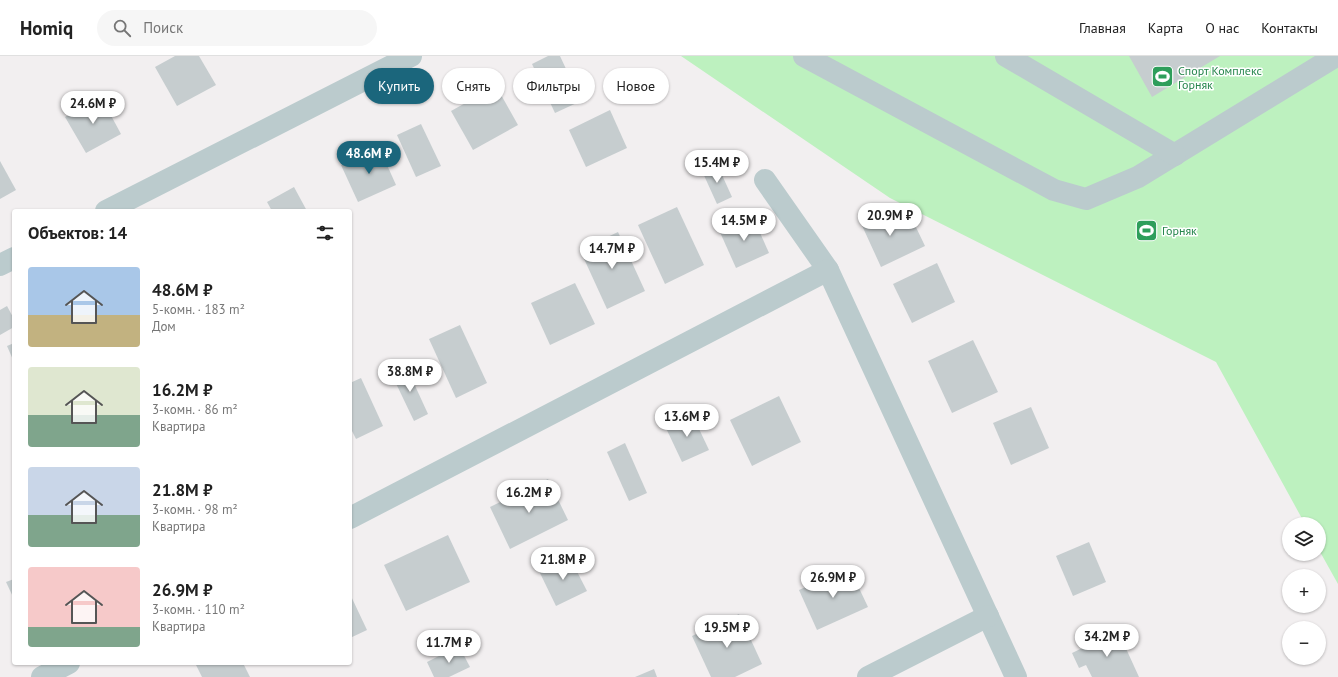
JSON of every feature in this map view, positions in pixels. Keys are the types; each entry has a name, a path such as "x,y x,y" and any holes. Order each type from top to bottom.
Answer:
{"street":[{"path":"110,209 411,56"},
{"path":"804,56 1054,190 1086,199 1138,177 1336,56"},
{"path":"1006,56 1175,155"},
{"path":"766,180 828,270 1016,677"},
{"path":"0,265 12,259"},
{"path":"352,517 828,270"},
{"path":"868,677 988,616"},
{"path":"42,677 65,665"}],"green space":[{"name":"Горняк","path":"681,56 1338,56 1338,584 1325,561 1326,517 1301,517 1216,362 890,198"}],"building":[{"path":"175,56 199,56 216,85 177,106 155,67"},
{"path":"548,56 560,56 566,68 534,68 532,64"},
{"name":"Спорт Комплекс Горняк","path":"1129,56 1220,56 1152,97"},
{"path":"101,97 121,134 86,153 65,117"},
{"path":"505,102 518,125 473,150 451,111 464,104 505,104"},
{"path":"551,104 574,104 555,113"},
{"path":"610,110 627,148 586,167 569,130"},
{"path":"421,124 441,166 416,177 397,135"},
{"path":"379,147 396,185 358,202 341,165"},
{"path":"0,161 16,190 0,199"},
{"path":"717,164 732,197 717,204 702,171"},
{"path":"294,187 306,209 271,209 267,202"},
{"path":"677,207 704,265 665,284 638,225"},
{"path":"886,208 896,228 913,221 925,246 881,267 859,219"},
{"path":"752,215 769,253 736,268 719,230"},
{"path":"618,232 645,291 607,309 580,250"},
{"path":"937,263 955,302 912,323 893,284"},
{"path":"575,283 595,324 550,345 531,303"},
{"path":"7,306 12,315 12,328 0,335 0,310"},
{"path":"460,325 487,383 456,398 429,339"},
{"path":"973,340 998,392 952,413 928,361"},
{"path":"12,344 12,357 7,346"},
{"path":"406,366 428,414 414,421 391,373"},
{"path":"361,378 383,426 356,439 352,431 352,382"},
{"path":"779,396 801,442 752,466 730,420"},
{"path":"1031,407 1049,448 1011,465 993,423"},
{"path":"692,414 709,450 682,462 665,426"},
{"path":"625,443 647,493 629,501 607,452"},
{"path":"548,479 568,520 510,549 490,507"},
{"path":"448,535 470,582 406,611 384,565"},
{"path":"1089,542 1106,582 1073,596 1056,556"},
{"path":"569,556 587,591 556,606 539,571"},
{"path":"849,567 868,607 817,630 799,590"},
{"path":"12,580 12,595 6,582"},
{"path":"352,598 367,630 352,637"},
{"path":"739,614 762,664 735,677 711,677 692,636"},
{"path":"1118,631 1139,677 1092,677 1086,665 1079,668 1072,653"},
{"path":"459,646 470,667 449,677 434,677 427,662"},
{"path":"196,665 244,665 250,677 202,677"},
{"path":"654,669 657,677 635,677"}],"place":[{"name":"Спорт Комплекс Горняк","path":"1163,77"},
{"name":"Горняк","path":"1146,230"}]}
